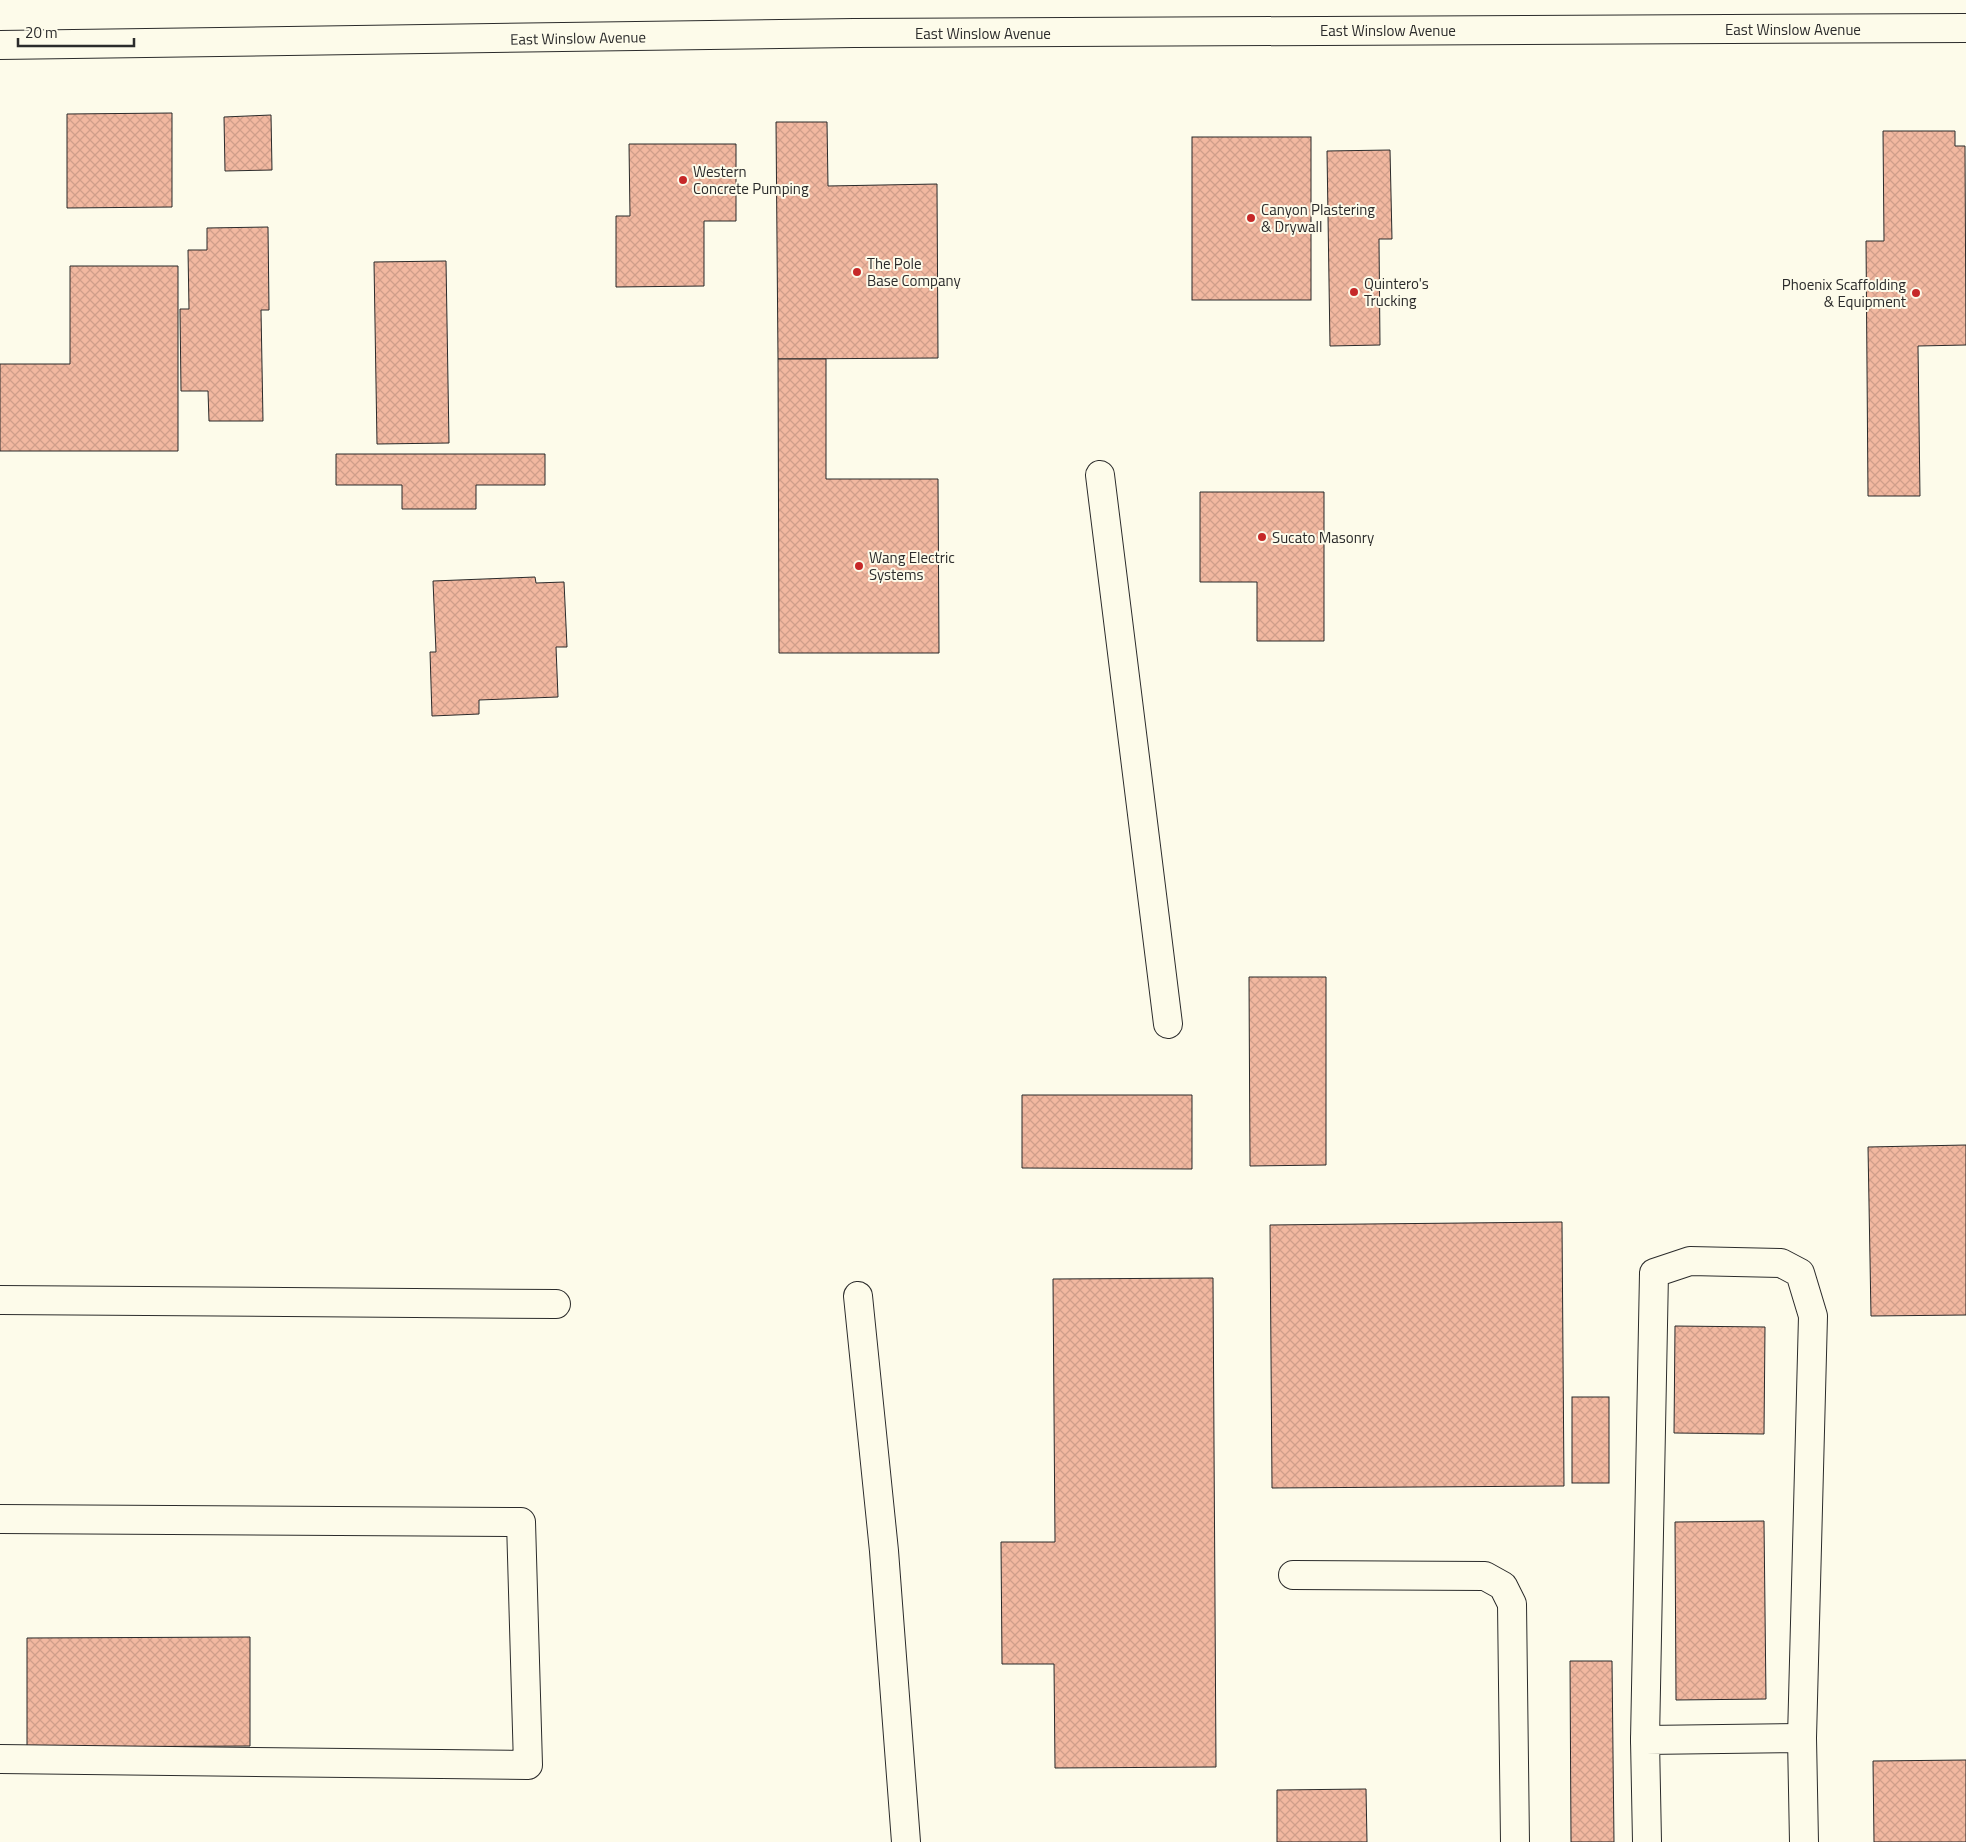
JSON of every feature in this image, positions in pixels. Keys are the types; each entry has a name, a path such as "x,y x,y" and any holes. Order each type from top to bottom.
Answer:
{"street":[{"name":"East Winslow Avenue","path":"0,45 854,33 1966,28"},
{"path":"1100,475 1168,1024"},
{"path":"1647,1842 1645,1740 1654,1273 1690,1261 1781,1263 1800,1273 1813,1316 1802,1738 1804,1842"},
{"path":"858,1296 884,1551 906,1842"},
{"path":"0,1300 556,1304"},
{"path":"0,1519 521,1522 528,1765 0,1759"},
{"path":"1294,1574 1485,1576 1503,1586 1512,1604 1515,1842"},
{"path":"1645,1740 1802,1738"}],"building":[{"path":"172,113 172,207 67,208 67,114"},
{"path":"271,115 272,170 225,171 224,117"},
{"name":"The Pole Base Company","path":"776,122 827,122 828,186 937,184 938,358 778,359"},
{"name":"Phoenix Scaffolding & Equipment","path":"1883,131 1955,131 1955,146 1965,146 1966,345 1918,346 1920,496 1868,496 1866,241 1884,241"},
{"name":"Canyon Plastering & Drywall","path":"1192,137 1311,137 1311,300 1192,300"},
{"name":"Western Concrete Pumping","path":"629,144 736,144 736,221 704,221 704,286 616,287 616,216 630,216"},
{"name":"Quintero's Trucking","path":"1390,150 1392,239 1379,239 1380,345 1330,346 1327,151"},
{"path":"268,227 269,310 261,310 263,421 209,421 208,391 181,391 180,309 189,309 188,250 207,250 207,228"},
{"path":"446,261 449,443 377,444 374,262"},
{"path":"70,266 178,266 178,451 0,451 0,364 70,364"},
{"name":"Wang Electric Systems","path":"778,359 826,359 826,479 938,479 939,653 779,653"},
{"path":"336,454 545,454 545,485 476,485 476,509 402,509 402,485 336,485"},
{"name":"Sucato Masonry","path":"1200,492 1324,492 1324,641 1257,641 1257,582 1200,582"},
{"path":"535,577 536,583 564,582 567,647 556,647 558,697 479,700 479,714 432,716 430,652 436,652 433,581"},
{"path":"1249,977 1326,977 1326,1165 1250,1166"},
{"path":"1022,1095 1192,1095 1192,1169 1022,1168"},
{"path":"1966,1145 1966,1315 1871,1316 1868,1147"},
{"path":"1562,1222 1564,1486 1272,1488 1270,1225"},
{"path":"1213,1278 1216,1767 1055,1768 1054,1664 1002,1664 1001,1542 1055,1542 1053,1279"},
{"path":"1675,1326 1765,1327 1764,1434 1674,1433"},
{"path":"1572,1397 1609,1397 1609,1483 1572,1483"},
{"path":"1764,1521 1766,1699 1676,1700 1675,1522"},
{"path":"250,1637 250,1746 27,1747 27,1638"},
{"path":"1570,1661 1612,1661 1614,1842 1571,1842"},
{"path":"1966,1760 1966,1842 1874,1842 1873,1761"},
{"path":"1366,1789 1367,1842 1277,1842 1277,1790"}],"place":[{"name":"Western Concrete Pumping","path":"683,180"},
{"name":"Canyon Plastering & Drywall","path":"1251,218"},
{"name":"The Pole Base Company","path":"857,272"},
{"name":"Quintero's Trucking","path":"1354,292"},
{"name":"Phoenix Scaffolding & Equipment","path":"1916,293"},
{"name":"Sucato Masonry","path":"1262,537"},
{"name":"Wang Electric Systems","path":"859,566"}]}
